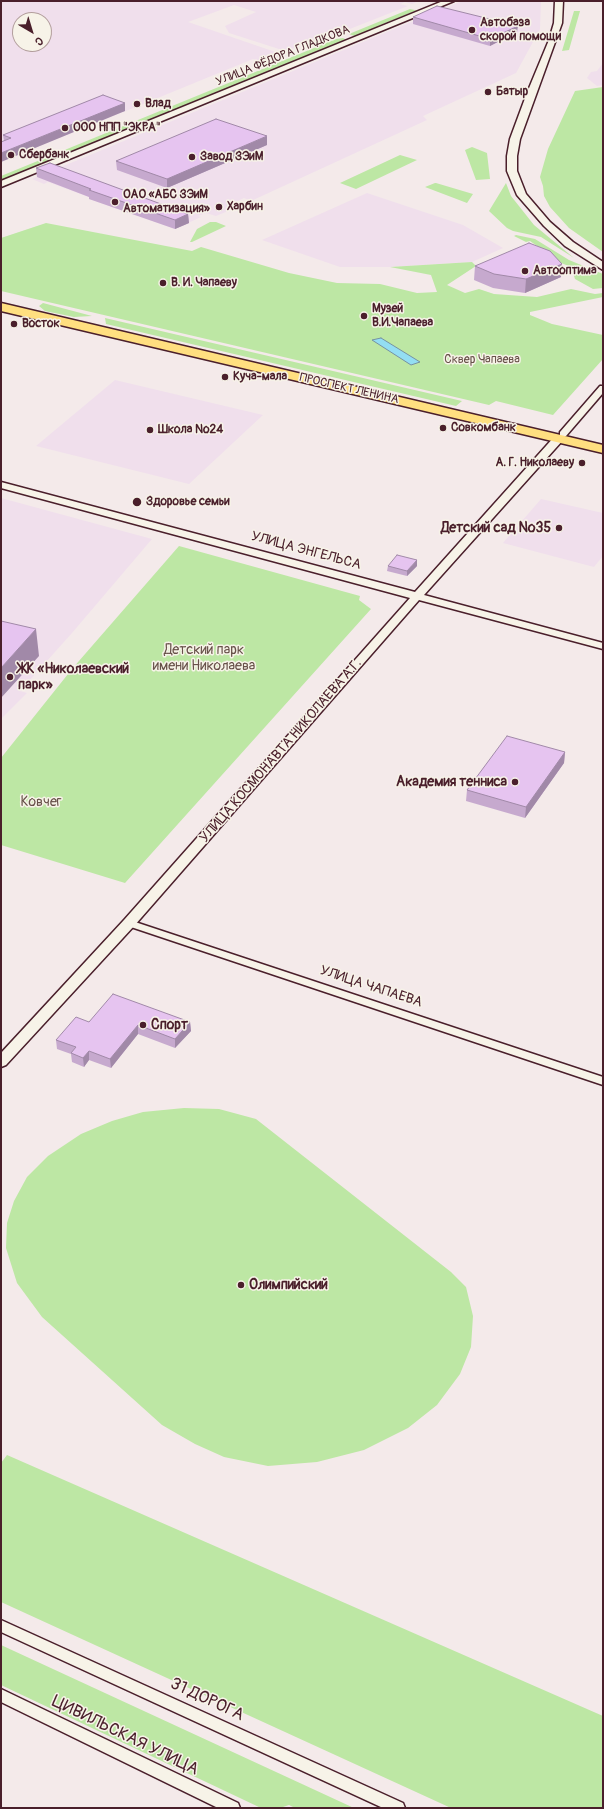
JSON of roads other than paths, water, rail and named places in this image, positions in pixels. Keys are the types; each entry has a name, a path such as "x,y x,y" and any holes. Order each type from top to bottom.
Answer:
{"main road":[{"name":"УЛИЦА ФЁДОРА ГЛАДКОВА","path":"1,174 418,5 429,5 450,1"},
{"path":"559,1 558,23 535,93 520,151 519,164 526,185 534,199 571,237 603,260"},
{"path":"565,1 566,15 561,40 535,93 515,139 512,156 512,171 522,195 546,224 570,244 603,267"},
{"name":"УЛИЦА ФЁДОРА ГЛАДКОВА","path":"1,184 356,39 429,5"},
{"path":"343,35 356,39"},
{"path":"112,129 125,133"},
{"name":"ПРОСПЕКТ ЛЕНИНА","path":"1,302 561,436 603,449"},
{"name":"ПРОСПЕКТ ЛЕНИНА","path":"1,307 561,436 603,443"}],"street":[{"name":"УЛИЦА КОСМОНАВТА НИКОЛАЕВА А.Г.","path":"1,1062 129,923 601,390"},
{"name":"УЛИЦА ЭНГЕЛЬСА","path":"1,485 603,646"},
{"name":"УЛИЦА ЧАПАЕВА","path":"129,923 603,1081"},
{"name":"31 ДОРОГА","path":"1,1626 398,1808"},
{"name":"ЦИВИЛЬСКАЯ УЛИЦА","path":"1,1695 233,1808"}],"water":[{"path":"381,338 420,362 411,365 372,340"}],"place":[{"name":"Автобаза скорой помощи","path":"472,30"},
{"name":"Батыр","path":"488,92"},
{"name":"Влад","path":"137,104"},
{"name":"ООО НПП \"ЭКРА\"","path":"65,128"},
{"name":"Сбербанк","path":"11,155"},
{"name":"Завод ЗЭиМ","path":"192,157"},
{"name":"ОАО «АБС ЗЭиМ Автоматизация»","path":"115,202"},
{"name":"Харбин","path":"219,207"},
{"name":"Автооптима","path":"525,271"},
{"name":"В. И. Чапаеву","path":"163,283"},
{"name":"Музей В.И.Чапаева","path":"364,316"},
{"name":"Восток","path":"14,324"},
{"name":"Куча-мала","path":"225,377"},
{"name":"Совкомбанк","path":"443,428"},
{"name":"Школа №24","path":"150,430"},
{"name":"А. Г. Николаеву","path":"582,463"},
{"name":"Здоровье семьи","path":"137,502"},
{"name":"Детский сад №35","path":"559,528"},
{"name":"ЖК «Николаевский парк»","path":"10,677"},
{"name":"Академия тенниса","path":"515,782"},
{"name":"Спорт","path":"143,1025"},
{"name":"Олимпийский","path":"241,1285"}],"park label":[{"name":"Сквер Чапаева","path":"482,360"},
{"name":"Детский парк имени Николаева","path":"204,658"},
{"name":"Ковчег","path":"41,802"}]}
